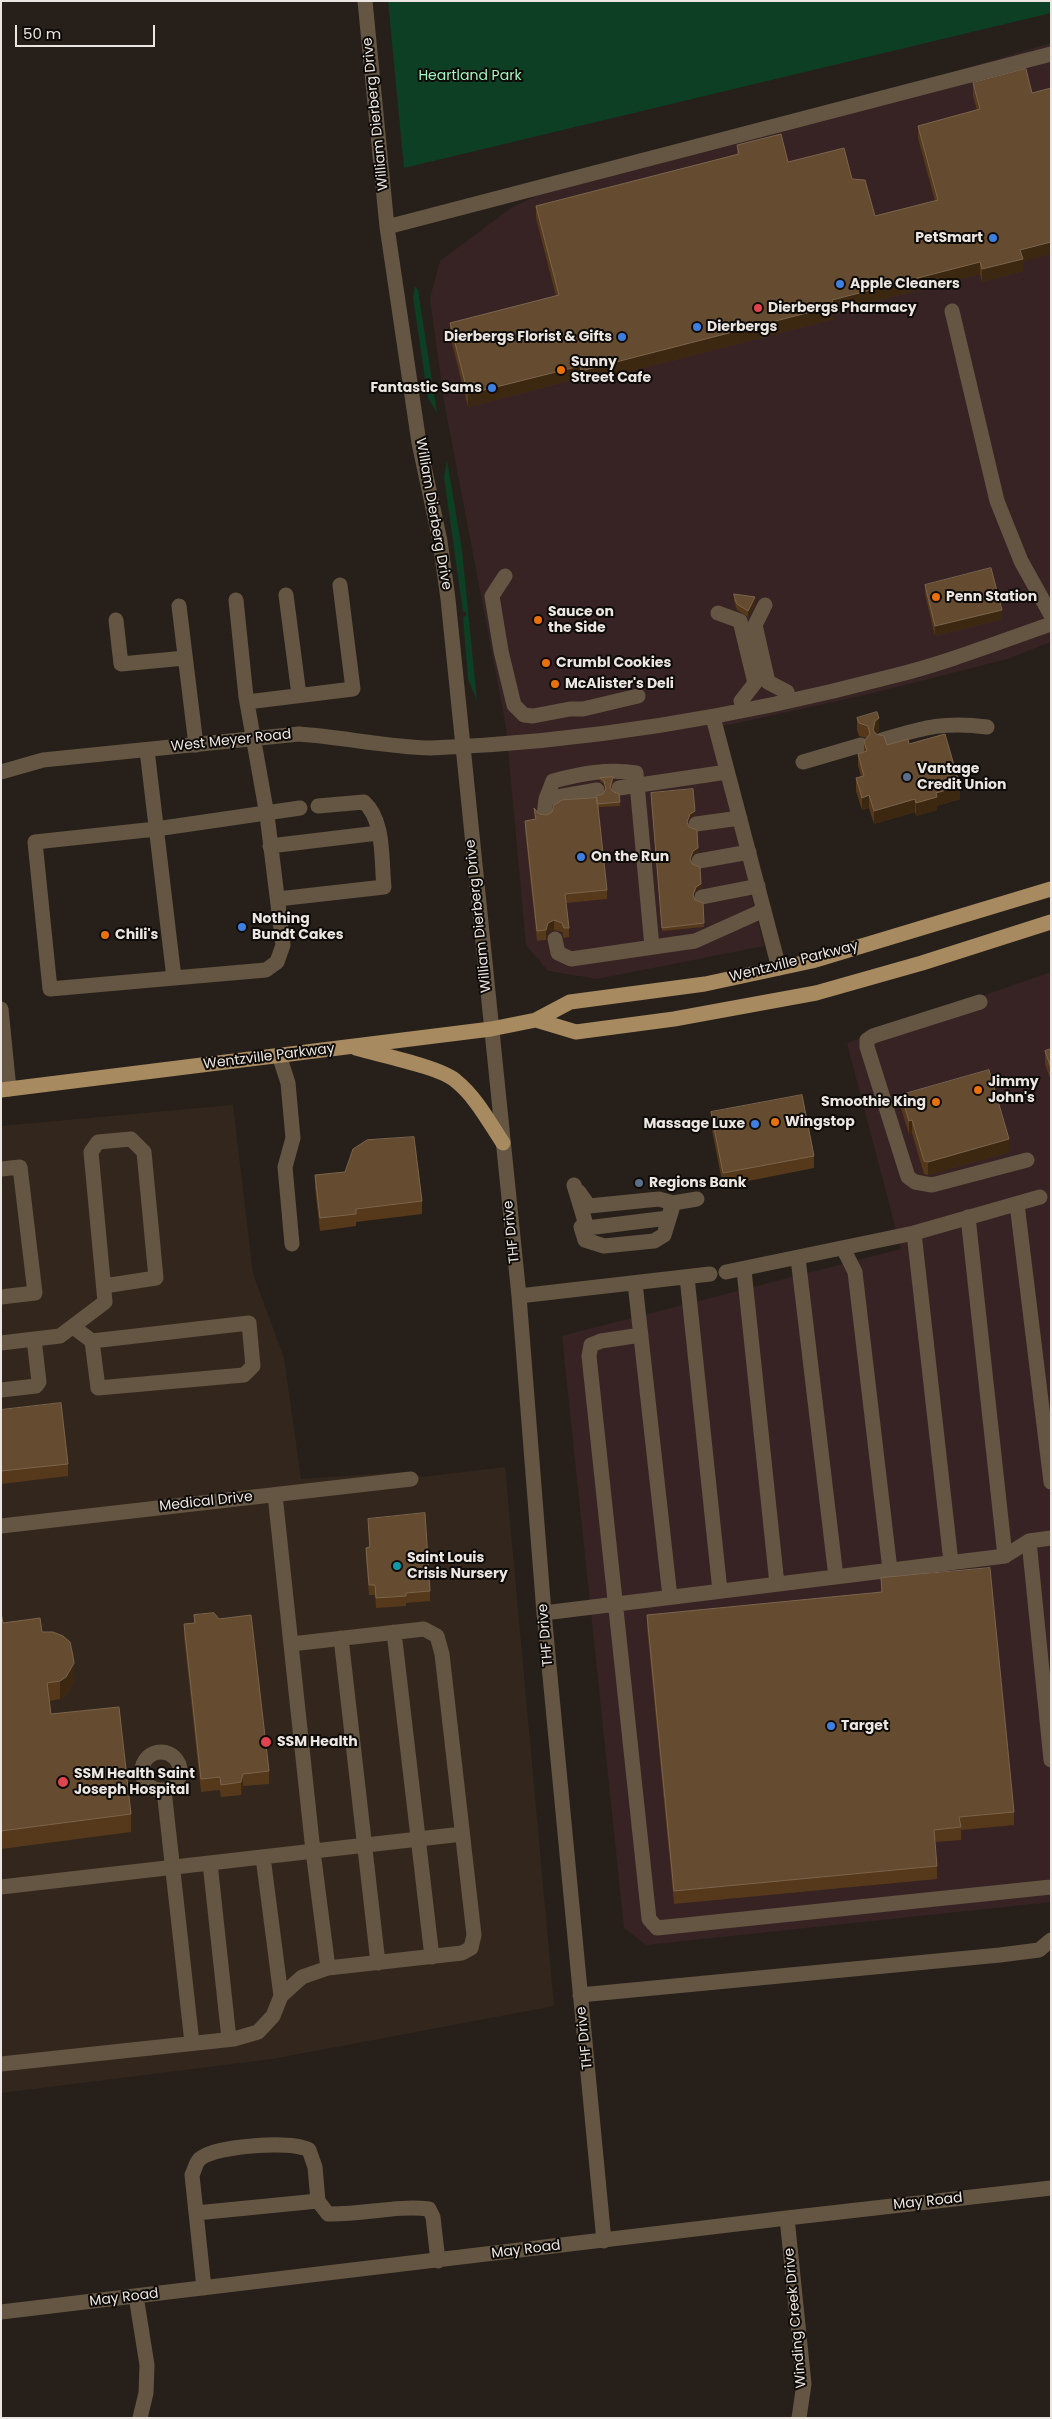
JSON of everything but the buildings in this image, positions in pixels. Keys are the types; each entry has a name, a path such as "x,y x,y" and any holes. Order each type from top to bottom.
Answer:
{"main road":[{"name":"Wentzville Parkway","path":"5,1090 491,1029 536,1020 570,1002 705,984 812,961 1050,889"},
{"name":"Wentzville Parkway","path":"536,1020 576,1032 674,1019 797,996 922,963 1051,922"},
{"path":"350,1046 429,1068 456,1080 477,1103 503,1143"}],"street":[{"name":"William Dierberg Drive","path":"365,1 387,227 419,442 440,540 448,599 461,747 491,1029"},
{"path":"387,227 1051,54"},
{"path":"952,311 997,501 1021,561 1051,615"},
{"path":"505,576 492,596 501,651 514,705 524,715 533,716 570,709 583,710 638,696"},
{"path":"247,702 352,688 340,586"},
{"path":"286,595 299,695"},
{"path":"236,600 247,702 267,815 278,899 283,945 277,962 266,970 50,989 35,842 267,815 300,808"},
{"path":"765,605 755,625 768,682 787,692"},
{"path":"179,606 196,745"},
{"path":"718,613 740,621 755,683 740,700"},
{"path":"116,620 121,664 185,658"},
{"name":"West Meyer Road","path":"1,772 43,760 299,734 329,736 402,748 461,747 614,733 713,717 895,676 1051,624"},
{"path":"713,717 779,968"},
{"path":"882,740 930,726 965,724 987,727"},
{"path":"803,762 861,745"},
{"path":"147,750 174,978"},
{"path":"544,816 546,799 553,781 576,775 609,771 636,773 648,830 654,906 652,947"},
{"path":"618,788 727,772"},
{"path":"546,799 597,790"},
{"path":"278,899 384,887 378,833 372,809 364,802 318,806"},
{"path":"696,824 740,818"},
{"path":"270,846 378,833"},
{"path":"699,860 749,852"},
{"path":"702,897 758,886"},
{"path":"555,939 558,953 571,959 695,941 764,910"},
{"path":"980,1002 873,1036 867,1040 867,1047 908,1177 915,1182 932,1184 1027,1160"},
{"path":"1,1009 5,1090"},
{"name":"THF Drive","path":"491,1029 518,1296 544,1613 604,2241"},
{"path":"279,1056 288,1083 293,1138 285,1166 292,1244"},
{"path":"1,1343 60,1336 105,1302 91,1152 98,1142 130,1138 144,1152 156,1278 104,1286"},
{"path":"1,1169 20,1167 35,1293 1,1297"},
{"path":"574,1185 595,1198 657,1191 673,1202 697,1199"},
{"path":"574,1185 590,1218 668,1208 673,1202"},
{"path":"574,1185 581,1227 591,1237 667,1228 672,1214 673,1202"},
{"path":"726,1272 744,1270 914,1233 1040,1197"},
{"path":"1017,1204 1051,1482"},
{"path":"968,1217 1005,1556"},
{"path":"914,1233 951,1562"},
{"path":"843,1248 855,1272 890,1570"},
{"path":"798,1258 836,1577"},
{"path":"744,1270 777,1584"},
{"path":"518,1296 710,1274"},
{"path":"687,1277 720,1591"},
{"path":"635,1283 670,1597"},
{"path":"72,1327 92,1341 249,1322 253,1366 244,1375 98,1388 92,1341"},
{"path":"641,1335 601,1341 590,1345 588,1356 617,1604 649,1919 657,1928 1051,1887"},
{"path":"1,1390 36,1386 39,1382 34,1339"},
{"name":"Medical Drive","path":"1,1526 411,1479"},
{"path":"275,1495 313,1852 328,1968"},
{"path":"544,1613 1005,1556 1029,1541 1051,1538"},
{"path":"1029,1541 1051,1760"},
{"path":"1,2064 229,2039 258,2032 273,2016 281,1996 302,1977 328,1968 462,1953 471,1948 474,1935 442,1654 437,1636 424,1629 291,1644"},
{"path":"394,1632 432,1956"},
{"path":"341,1638 378,1963"},
{"path":"164,1790 192,2043"},
{"path":"1,1887 462,1834"},
{"path":"263,1857 281,1996"},
{"path":"210,1863 229,2039"},
{"path":"580,1995 1000,1955 1039,1950 1051,1940"},
{"path":"204,2288 192,2175 199,2160 213,2151 278,2144 300,2145 309,2150 315,2167 318,2201 328,2214 349,2214 416,2207 429,2208 433,2217 438,2261"},
{"name":"May Road","path":"1,2312 1051,2188"},
{"path":"196,2214 318,2201"},
{"name":"Winding Creek Drive","path":"787,2218 804,2384 798,2418"},
{"path":"136,2296 147,2366 146,2392 140,2418"}],"shaded area":[{"path":"1051,43 1051,642 1007,659 865,695 710,729 764,946 597,979 548,971 526,945 506,727 444,401 430,298 440,261 511,208 545,192"},
{"path":"1051,972 1051,1902 646,1945 624,1928 562,1336 901,1249 847,1043"},
{"name":"SSM Health","path":"233,1105 253,1274 284,1358 301,1479 404,1472 422,1477 505,1467 554,2006 272,2059 1,2093 1,1126"}],"green space":[{"name":"Heartland Park","path":"388,1 1051,1 1051,13 404,168"},
{"path":"415,286 418,290 437,413 428,398 413,298"},
{"path":"447,460 462,550 477,701 468,679 463,617 466,616 466,612 463,612 444,477"}],"place":[{"name":"PetSmart","path":"993,238"},
{"name":"Apple Cleaners","path":"840,284"},
{"name":"Dierbergs Pharmacy","path":"758,308"},
{"name":"Dierbergs","path":"697,327"},
{"name":"Dierbergs Florist & Gifts","path":"622,337"},
{"name":"Sunny Street Cafe","path":"561,370"},
{"name":"Fantastic Sams","path":"492,388"},
{"name":"Penn Station","path":"936,597"},
{"name":"Sauce on the Side","path":"538,620"},
{"name":"Crumbl Cookies","path":"546,663"},
{"name":"McAlister's Deli","path":"555,684"},
{"name":"Vantage Credit Union","path":"907,777"},
{"name":"On the Run","path":"581,857"},
{"name":"Nothing Bundt Cakes","path":"242,927"},
{"name":"Chili's","path":"105,935"},
{"name":"Jimmy John's","path":"978,1090"},
{"name":"Smoothie King","path":"936,1102"},
{"name":"Wingstop","path":"775,1122"},
{"name":"Massage Luxe","path":"755,1124"},
{"name":"Regions Bank","path":"639,1183"},
{"name":"Saint Louis Crisis Nursery","path":"397,1566"},
{"name":"Target","path":"831,1726"},
{"name":"SSM Health","path":"266,1742"},
{"name":"SSM Health Saint Joseph Hospital","path":"63,1782"}]}
